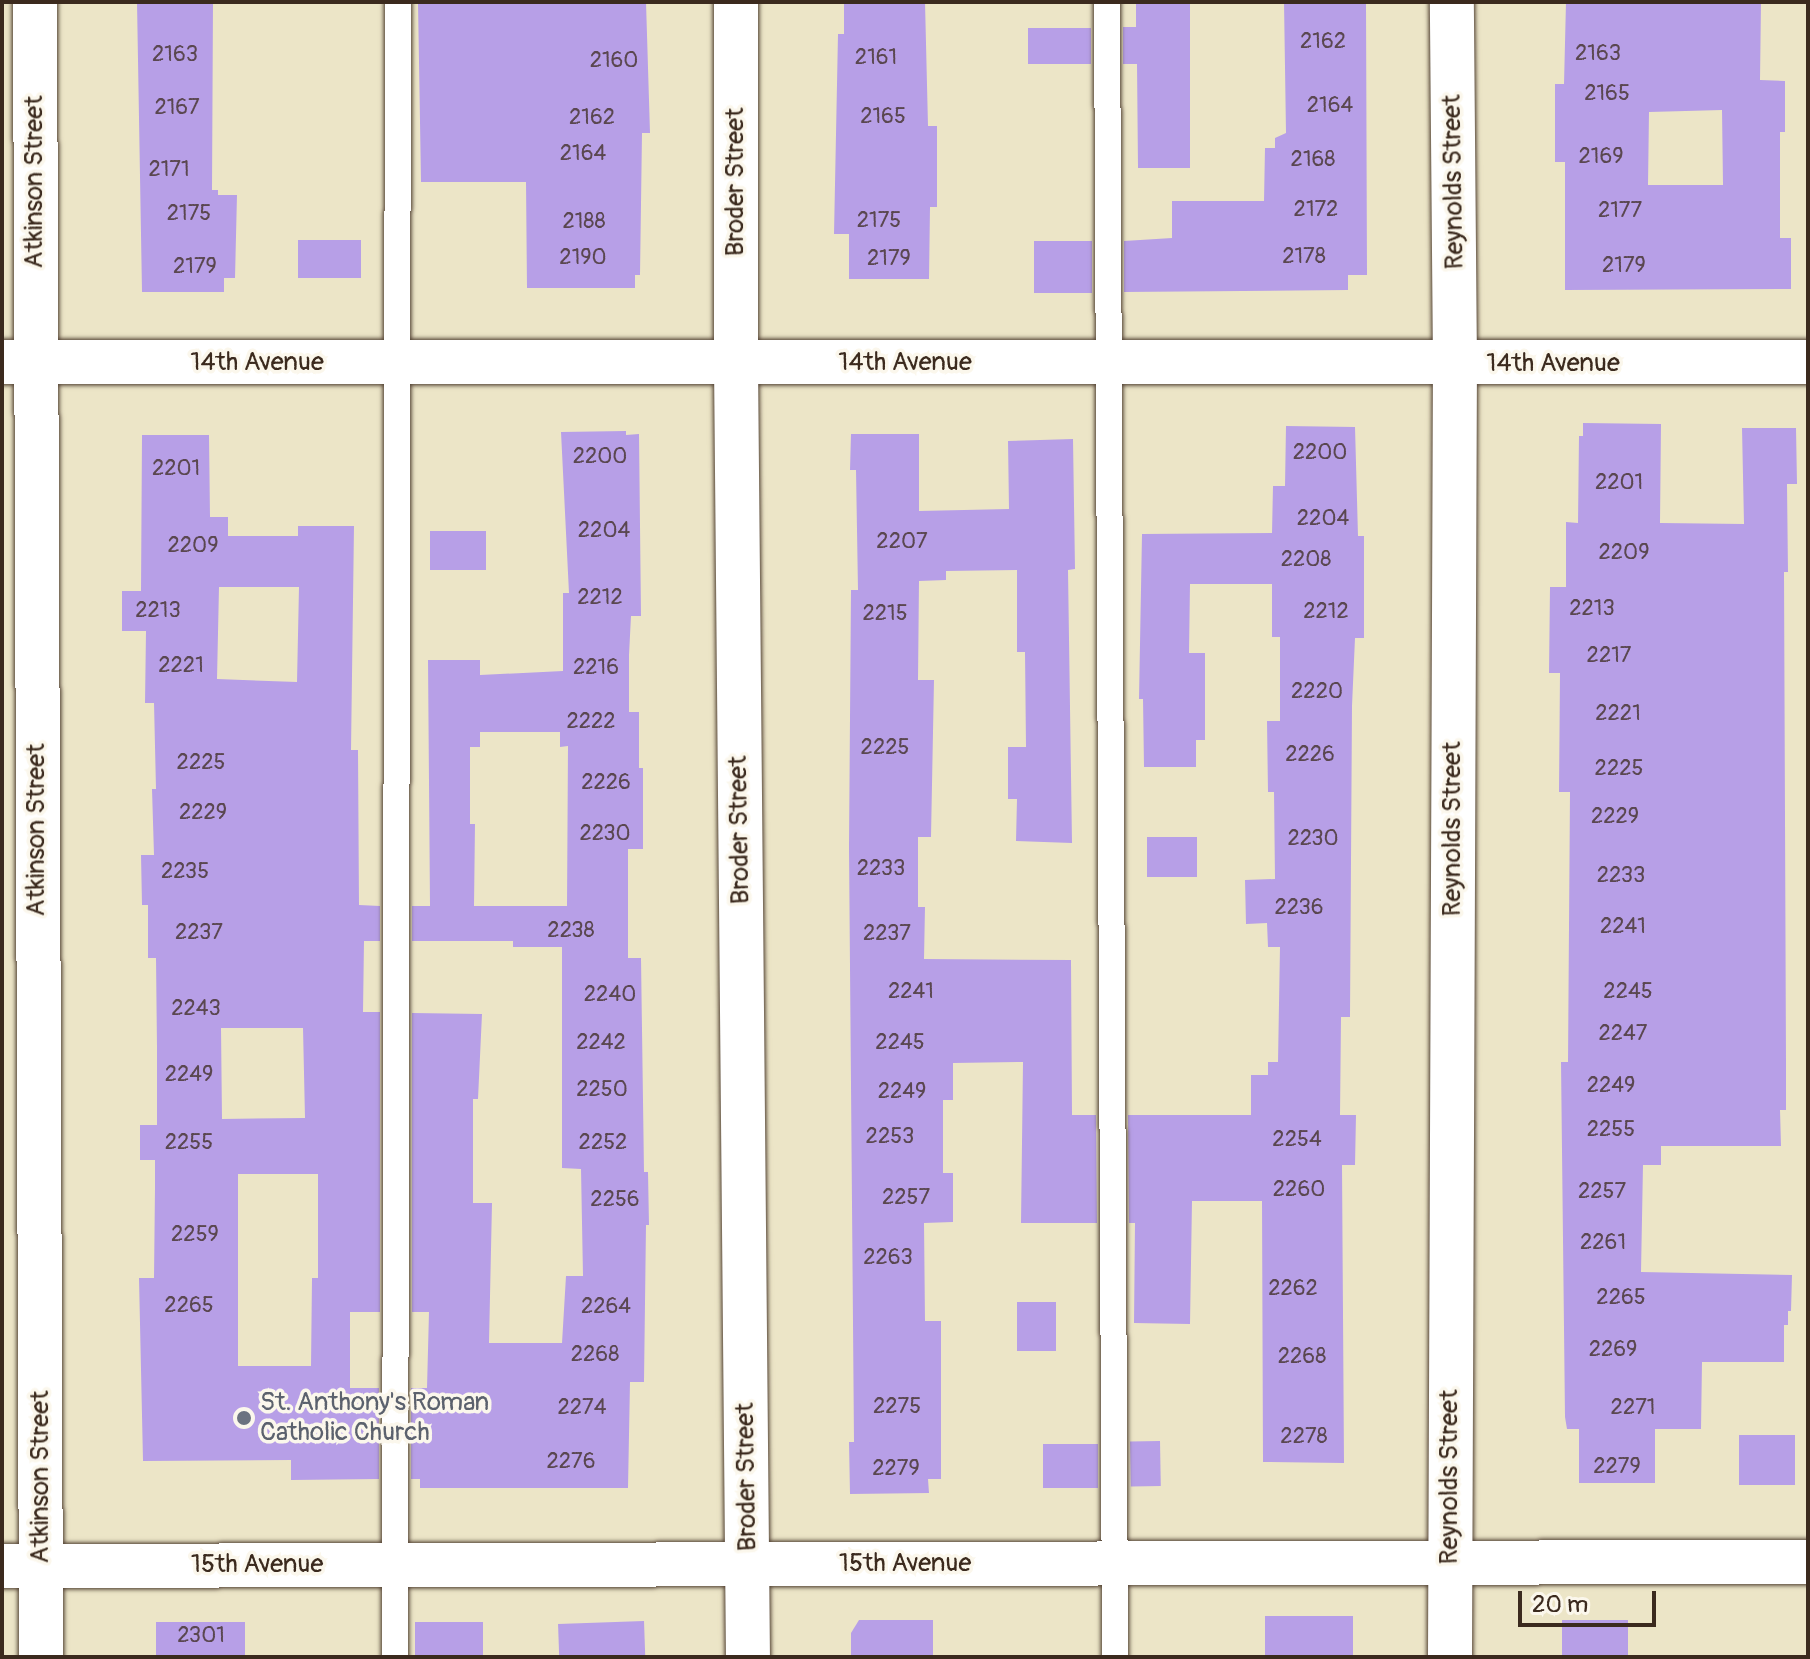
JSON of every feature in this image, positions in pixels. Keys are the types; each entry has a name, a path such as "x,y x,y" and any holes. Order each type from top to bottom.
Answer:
{"street":[{"name":"Atkinson Street","path":"35,2 18,362 22,1566 41,1657"},
{"name":"Broder Street","path":"736,2 736,363 748,1657"},
{"name":"Reynolds Street","path":"1450,1657 1455,365 1452,2"},
{"name":"14th Avenue","path":"18,362 1455,365 1808,362"},
{"name":"15th Avenue","path":"22,1566 1808,1562"}],"lane":[{"path":"395,1657 398,2"},
{"path":"1107,2 1106,364 1115,1657"}],"building":[{"path":"137,2 213,2 212,190 218,190 218,195 237,195 235,278 224,278 224,292 142,292"},
{"path":"418,2 646,2 650,133 642,133 640,275 635,275 635,288 527,288 526,182 421,182"},
{"path":"844,2 925,2 928,126 937,126 937,207 930,207 929,279 849,279 849,234 834,234 838,34 844,34"},
{"path":"1136,2 1190,2 1190,168 1138,168 1137,64 1123,64 1123,27 1136,27"},
{"path":"1284,2 1366,2 1367,275 1348,275 1348,290 1124,292 1124,241 1172,238 1172,201 1264,201 1265,148 1275,148 1275,138 1286,133"},
{"path":"1566,2 1761,2 1760,80 1785,81 1785,132 1780,132 1780,238 1791,238 1791,289 1565,290 1565,162 1555,162 1555,84 1564,84","holes":["1722,110 1723,185 1648,185 1649,112"]},
{"path":"1028,28 1091,28 1091,64 1028,64"},
{"path":"298,240 361,240 361,278 298,278"},
{"path":"1034,241 1092,241 1092,293 1034,293"},
{"path":"1583,423 1661,424 1660,523 1744,524 1742,428 1796,428 1797,484 1787,484 1788,572 1784,572 1786,1110 1780,1110 1781,1146 1661,1146 1661,1165 1643,1165 1641,1272 1792,1275 1791,1311 1788,1311 1788,1325 1784,1325 1784,1362 1702,1362 1701,1429 1655,1429 1655,1483 1579,1483 1579,1429 1567,1429 1565,1417 1561,1062 1568,1062 1570,792 1559,792 1560,673 1549,673 1550,587 1566,587 1566,522 1578,523 1579,436 1583,436"},
{"path":"1286,426 1355,427 1358,536 1364,536 1364,638 1355,638 1352,706 1350,1017 1341,1017 1340,1115 1356,1115 1355,1165 1342,1165 1344,1463 1263,1462 1262,1201 1192,1201 1190,1324 1134,1323 1135,1223 1129,1223 1128,1115 1251,1115 1251,1075 1268,1075 1268,1062 1278,1062 1280,947 1268,947 1267,923 1246,924 1245,880 1275,879 1274,792 1268,792 1267,721 1280,721 1280,637 1272,637 1272,584 1190,584 1189,653 1205,653 1205,740 1196,740 1196,767 1144,767 1143,699 1139,699 1142,534 1272,533 1273,486 1285,486"},
{"path":"626,431 626,435 639,434 641,616 631,616 629,712 639,712 643,849 628,849 628,958 641,958 644,1172 648,1172 649,1225 646,1225 644,1382 630,1382 628,1488 420,1488 420,1479 411,1479 411,1388 427,1388 429,1312 412,1312 412,1013 482,1014 478,1099 473,1099 473,1203 492,1203 489,1343 562,1343 566,1276 583,1276 581,1169 562,1168 562,947 513,947 513,941 412,941 412,906 430,906 428,660 480,660 480,675 563,671 563,593 569,593 561,432","holes":["480,732 560,732 560,747 568,746 567,906 474,906 475,824 470,824 470,747 480,747"]},
{"path":"851,434 919,434 919,511 1009,509 1008,441 1073,439 1075,569 1068,570 1072,843 1016,841 1017,799 1008,799 1008,747 1026,747 1025,652 1017,652 1017,570 946,571 946,580 919,581 918,680 934,680 931,837 918,837 918,907 925,907 924,959 1071,960 1072,1115 1096,1115 1097,1223 1021,1223 1023,1062 953,1063 953,1100 943,1100 943,1173 953,1173 953,1222 924,1223 925,1321 941,1321 941,1479 928,1479 929,1493 850,1494 849,1442 854,1442 849,847 851,590 858,590 856,470 850,470"},
{"path":"142,435 209,435 210,517 228,517 228,536 298,536 298,526 354,526 351,750 358,750 359,905 380,906 380,941 364,941 363,1012 380,1012 380,1312 350,1312 350,1388 379,1388 379,1479 291,1480 291,1460 143,1461 139,1278 154,1278 155,1160 140,1160 140,1125 157,1125 157,1048 156,958 148,958 148,905 142,905 141,855 154,855 154,703 145,703 146,631 122,631 122,591 141,591","holes":["219,587 299,587 297,682 217,679","221,1028 303,1028 305,1118 222,1119","238,1174 318,1174 318,1278 312,1278 311,1366 238,1366"]},
{"path":"430,531 486,531 486,570 430,570"},
{"path":"1147,837 1197,837 1197,877 1147,877"},
{"path":"1017,1302 1056,1302 1056,1351 1017,1351"},
{"path":"1739,1435 1795,1435 1795,1485 1739,1485"},
{"path":"1160,1441 1161,1486 1131,1487 1130,1442"},
{"path":"1043,1444 1098,1444 1098,1488 1043,1488"},
{"path":"1265,1616 1353,1616 1353,1657 1265,1657"},
{"path":"859,1620 933,1620 933,1657 851,1657 851,1633"},
{"path":"1562,1620 1628,1620 1628,1657 1562,1657"},
{"path":"644,1621 645,1657 559,1657 558,1624"},
{"path":"156,1622 245,1622 245,1657 156,1657"},
{"path":"415,1622 483,1622 483,1657 415,1657"}],"place":[{"name":"St. Anthony's Roman Catholic Church","path":"244,1418"}]}
